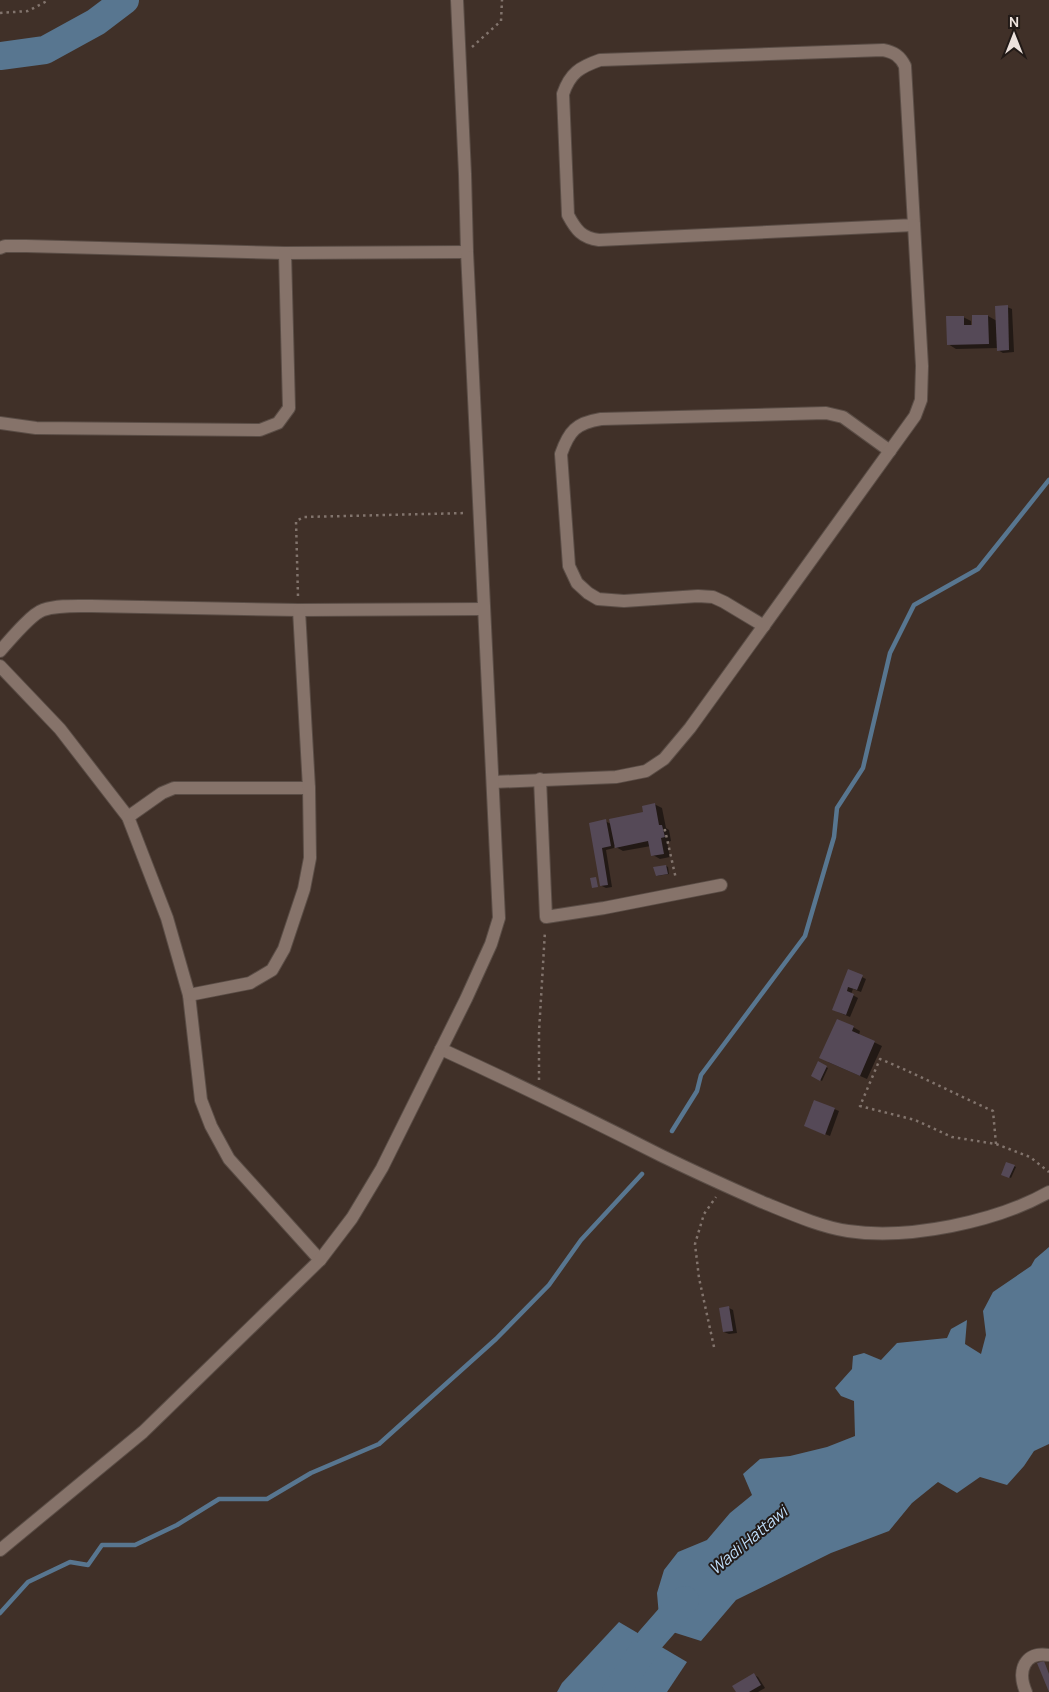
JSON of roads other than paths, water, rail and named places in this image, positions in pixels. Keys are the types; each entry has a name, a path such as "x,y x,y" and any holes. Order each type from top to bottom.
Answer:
{"street":[{"path":"0,1550 143,1432 320,1260 352,1218 382,1168 491,944 499,918 467,252 457,0"},
{"path":"493,782 616,777 646,772 664,759 690,728 890,451 915,416 921,400 922,366 905,66 902,60 890,51 600,60 584,66 567,82 563,94 568,215 578,232 589,239 914,225"},
{"path":"0,248 5,246 26,246 285,253 467,252"},
{"path":"0,423 36,428 260,430 278,423 290,408 285,253"},
{"path":"764,626 713,597 698,596 624,601 598,599 577,583 569,566 561,454 565,442 573,429 592,420 601,419 826,413 843,417 890,451"},
{"path":"0,651 41,610 63,607 299,610 484,609"},
{"path":"189,995 250,983 272,970 284,949 304,889 310,858 309,788 299,610"},
{"path":"0,666 60,729 128,817 167,918 189,995 201,1100 211,1126 229,1158 320,1260"},
{"path":"540,780 546,917 604,908 721,885"},
{"path":"128,817 162,792 174,788 309,788"},
{"path":"441,1049 539,1094 725,1186 794,1216 847,1231 900,1234 946,1226 990,1216 1049,1192"},
{"path":"1026,1692 1022,1672 1023,1664 1032,1656 1041,1653 1049,1654"}],"water":[{"path":"1049,1247 1049,1444 1034,1451 1007,1485 980,1477 957,1493 938,1482 912,1503 889,1531 831,1553 736,1600 701,1641 660,1628 657,1593 664,1570 678,1552 707,1540 730,1513 752,1495 743,1474 760,1459 790,1456 827,1447 855,1436 854,1401 841,1396 835,1388 852,1369 853,1356 864,1353 881,1360 897,1343 947,1338 951,1329 967,1320 965,1344 981,1354 986,1335 983,1311 993,1292 1031,1266 1035,1259"},
{"path":"619,1622 687,1662 667,1692 557,1692 562,1683"}],"waterway":[{"path":"0,56 45,50 96,22 125,0"},
{"path":"672,1131 697,1091 701,1075 805,936 834,837 837,808 863,768 890,653 914,605 978,569 1049,480"},
{"path":"0,1613 28,1582 70,1562 88,1565 102,1545 135,1545 177,1525 219,1499 267,1499 311,1473 379,1444 496,1339 549,1285 581,1240 642,1174"},
{"name":"Wadi Hattawi","path":"616,1692 650,1640 685,1600"}]}
